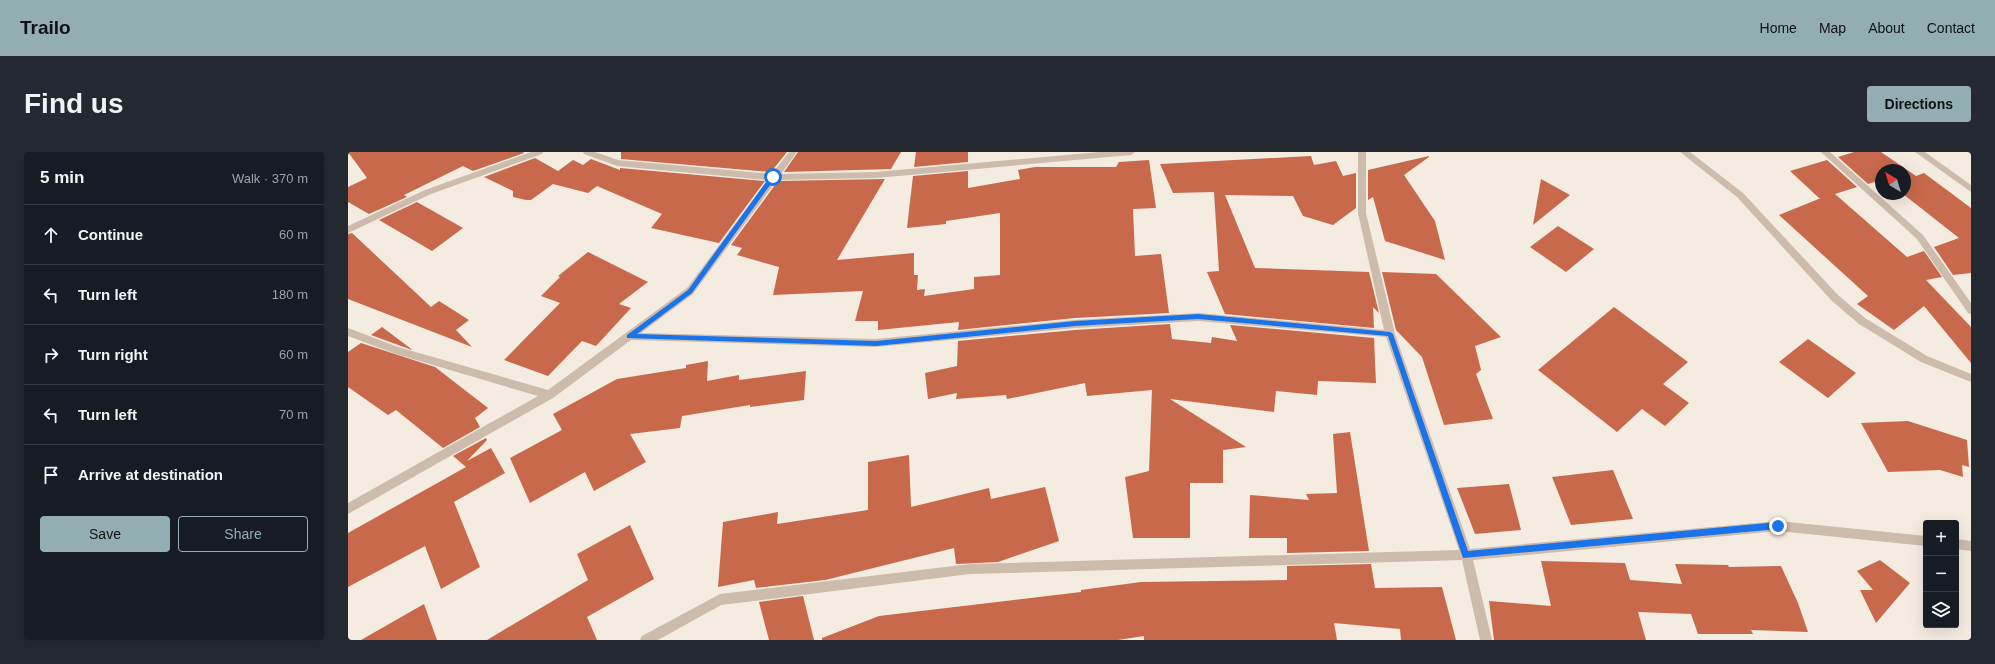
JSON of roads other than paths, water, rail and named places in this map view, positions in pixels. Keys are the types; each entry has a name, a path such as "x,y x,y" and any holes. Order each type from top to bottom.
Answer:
{"street":[{"path":"348,230 428,192 539,152"},
{"path":"587,152 617,163 773,177 876,175 1131,152"},
{"path":"348,508 549,395 690,291 793,152"},
{"path":"1362,152 1362,213 1390,334 1466,555 1486,640"},
{"path":"1684,152 1740,195 1836,298 1862,321 1924,359 1971,378"},
{"path":"1824,152 1920,237 1971,310"},
{"path":"1919,152 1971,189"},
{"path":"629,336 876,343 1075,324 1198,317 1390,334"},
{"path":"348,332 396,350 549,395"},
{"path":"646,640 720,600 970,569 1466,555 1778,526 1923,541"},
{"path":"1959,544 1971,546"}]}
